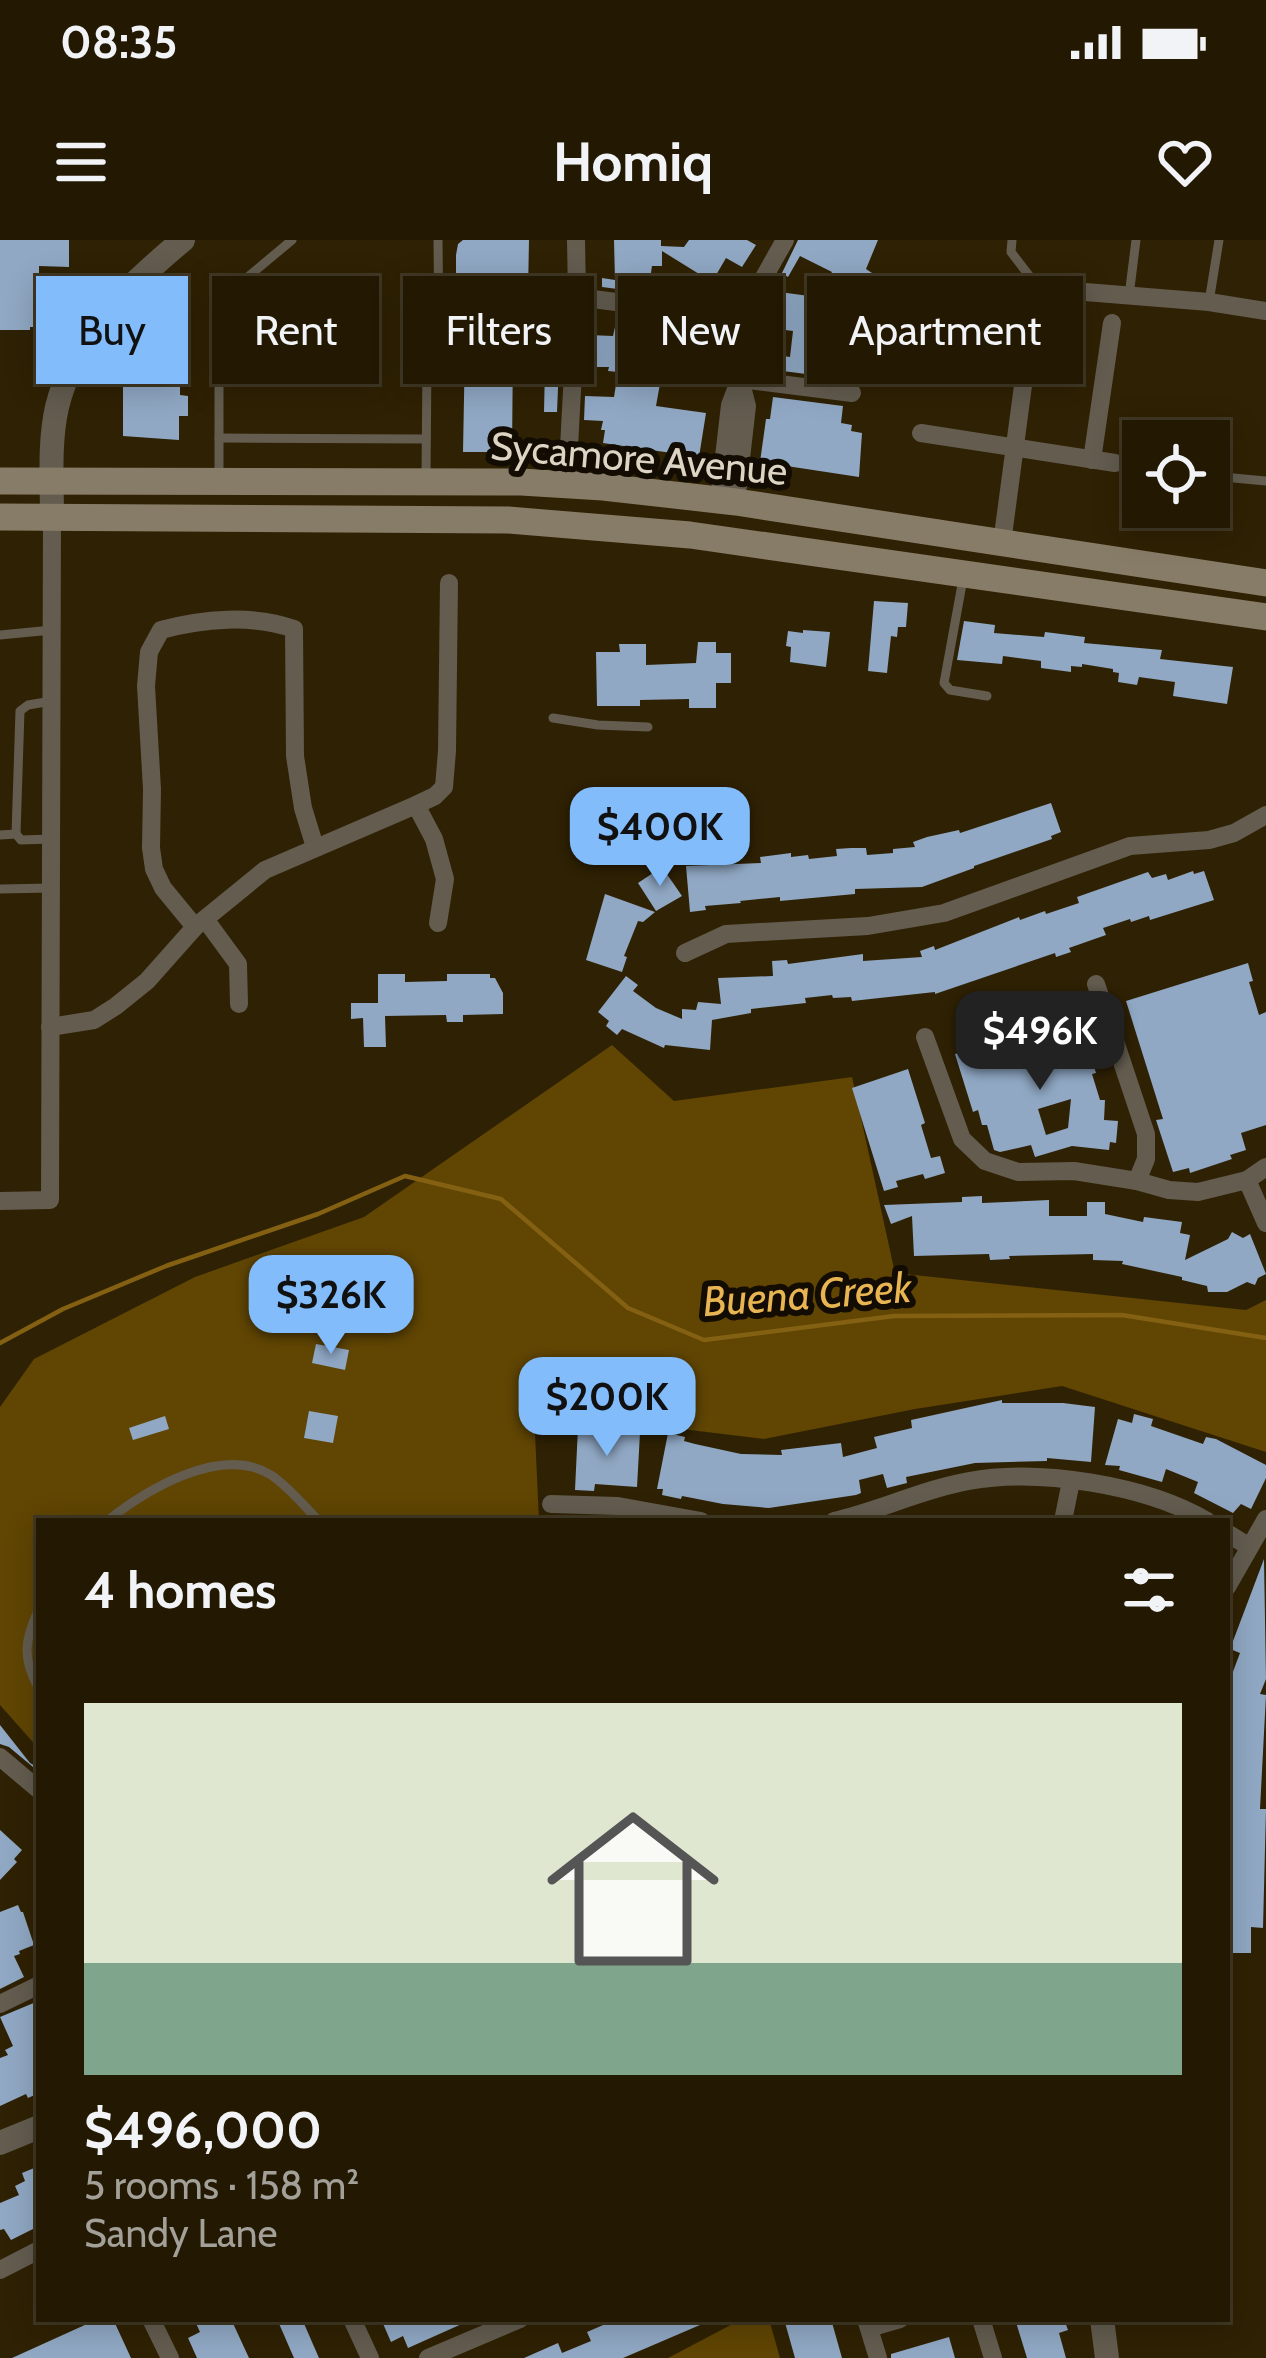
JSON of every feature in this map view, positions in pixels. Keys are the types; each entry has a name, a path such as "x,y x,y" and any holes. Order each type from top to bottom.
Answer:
{"main road":[{"name":"Sycamore Avenue","path":"0,481 567,485 727,501 1266,583"},
{"name":"Sycamore Avenue","path":"0,518 545,522 690,535 1266,617"}],"street":[{"path":"0,1201 50,1200 52,482 57,406 76,356 103,314 184,240"},
{"path":"576,240 577,276"},
{"path":"764,276 784,240"},
{"path":"1083,292 1266,310"},
{"path":"1092,460 1112,323"},
{"path":"567,485 572,384"},
{"path":"727,501 747,406 741,384"},
{"path":"780,384 852,393"},
{"path":"1002,543 1024,384"},
{"path":"921,433 1115,463"},
{"path":"50,1027 94,1020 116,1006 147,982 200,923 265,870 416,806 444,787 449,583"},
{"path":"239,1004 238,964 163,889 154,869 146,686 149,652 161,630 221,621 272,621 294,628 295,755 314,847"},
{"path":"416,806 434,839 445,879 438,923"},
{"path":"685,953 726,934 868,926 944,914 1130,846 1209,840 1234,833 1266,814"},
{"path":"1096,984 1146,1134 1146,1159 1137,1180"},
{"path":"925,1036 962,1139 985,1162 1018,1172 1074,1171 1198,1192 1247,1180 1266,1168"},
{"path":"1247,1180 1266,1223"},
{"path":"843,1518 968,1481 1004,1477 1114,1485 1202,1518"},
{"path":"1065,1518 1071,1481"},
{"path":"551,1504 618,1506 684,1518"},
{"path":"1230,1581 1266,1519"},
{"path":"1230,1535 1248,1546"},
{"path":"0,1757 36,1787"},
{"path":"0,2004 36,1986"},
{"path":"0,2144 36,2128"},
{"path":"0,2270 36,2252"},
{"path":"153,2322 170,2358"},
{"path":"353,2322 370,2358"},
{"path":"428,2358 513,2322"},
{"path":"982,2322 993,2358"},
{"path":"1102,2322 1107,2358"},
{"path":"868,2324 878,2358"}],"lane":[{"path":"219,482 219,301 292,240"},
{"path":"426,482 427,360 439,339 438,240"},
{"path":"1012,240 1011,252 1029,276"},
{"path":"1129,296 1136,240"},
{"path":"1209,302 1220,240"},
{"path":"219,438 427,439"},
{"path":"1230,478 1266,481"},
{"path":"964,574 944,683 950,689 987,696"},
{"path":"0,635 52,630"},
{"path":"51,838 21,840 16,834 20,711 52,701"},
{"path":"553,718 648,728"},
{"path":"0,835 16,834"},
{"path":"0,889 51,888"},
{"path":"112,1518 194,1471 232,1463 269,1473 316,1518"},
{"path":"36,1615 28,1631 26,1666 36,1684"}],"shaded area":[{"path":"612,1045 674,1101 852,1077 895,1273 1246,1310 1266,1300 1266,1452 1062,1386 764,1439 534,1411 539,1518 36,1518 36,1746 0,1705 0,1407 34,1359 195,1277 364,1217"},
{"path":"736,2322 770,2322 780,2358 668,2358"}],"building":[{"path":"0,240 69,240 69,267 39,266 36,327 0,330"},
{"path":"463,240 529,240 528,276 456,276 458,244"},
{"path":"614,240 661,240 661,246 684,247 689,240 747,240 756,245 742,267 726,258 716,276 702,276 662,251 662,266 652,266 651,276 618,276 618,289 602,287 602,278 615,280"},
{"path":"798,240 878,240 866,269 871,276 830,276 832,272 800,256 788,277 782,273"},
{"path":"783,292 807,296 807,374 783,371 783,356 790,357 793,331 783,325"},
{"path":"615,327 618,372 594,367 594,335 613,336"},
{"path":"618,372 618,384 660,384 656,406 706,413 699,457 603,443 603,421 584,420 585,396 614,397"},
{"path":"123,384 180,384 180,395 188,396 188,416 179,416 179,440 123,436"},
{"path":"464,384 513,384 512,452 463,452"},
{"path":"545,384 558,384 557,412 544,412"},
{"path":"773,397 843,406 841,423 862,433 859,477 760,462"},
{"path":"874,601 908,603 906,627 898,627 897,637 891,636 887,673 868,671"},
{"path":"964,621 995,625 994,633 1085,637 1084,643 1162,650 1160,659 1233,667 1227,704 1173,696 1175,682 1139,677 1137,685 1118,682 1119,673 1113,669 1082,664 1071,666 1071,672 1041,668 1041,661 1003,656 1002,664 957,660"},
{"path":"788,631 830,632 826,667 790,662"},
{"path":"698,642 716,642 716,653 731,653 731,683 716,683 716,708 689,708 689,699 597,706 596,652 620,652 619,644 646,644 646,665 696,663"},
{"path":"1051,803 1061,832 1052,839 922,887 740,901 690,912 686,866 761,863 760,857 791,853 791,857 808,855 809,859 837,856 836,849 851,848 866,848 867,855 893,853 893,849 915,847 913,842 927,837 960,833"},
{"path":"662,867 682,896 656,911 638,883"},
{"path":"1204,871 1214,900 1150,920 1149,916 1130,919 1103,928 1106,935 1069,948 1071,952 1056,957 1055,953 935,994 852,1001 832,995 805,998 806,1003 751,1009 751,1013 712,1020 710,1050 664,1048 622,1029 617,1035 598,1012 626,976 638,985 633,991 682,1019 682,1009 696,1010 698,1002 721,1004 718,978 773,976 772,961 787,960 788,964 863,954 863,961 922,957 920,951 934,946 935,950 1019,917 1079,903 1077,897 1148,872 1152,878 1166,874 1168,880"},
{"path":"605,894 655,912 638,921 622,972 586,960"},
{"path":"1248,963 1259,1015 1266,1012 1266,1125 1241,1133 1246,1150 1230,1155 1232,1159 1190,1173 1189,1168 1173,1172 1156,1120 1163,1119 1126,1001"},
{"path":"378,974 405,974 405,982 447,981 447,974 490,974 503,993 503,1014 463,1015 463,1022 447,1022 446,1015 385,1016 386,1047 364,1047 363,1018 351,1019 351,1003 378,1003"},
{"path":"1078,1016 1100,1100 1105,1100 1104,1120 1118,1121 1116,1143 1110,1142 1109,1150 1072,1146 1035,1157 1031,1145 994,1150 987,1125 982,1125 978,1110 973,1112 955,1054 976,1048 980,1059 1025,1045 1022,1034","holes":["1071,1099 1068,1128 1046,1135 1038,1109"]},
{"path":"908,1069 931,1158 940,1156 945,1173 896,1181 898,1187 884,1191 852,1088"},
{"path":"982,1196 982,1203 1049,1200 1049,1216 1087,1216 1087,1202 1105,1202 1105,1214 1143,1222 1144,1217 1182,1222 1180,1233 1190,1235 1185,1260 1228,1239 1232,1232 1243,1238 1250,1234 1266,1274 1255,1285 1247,1282 1227,1292 1208,1292 1207,1286 1182,1277 1123,1261 1093,1260 1093,1254 990,1260 989,1254 914,1256 912,1216 891,1224 884,1205 962,1202 962,1197"},
{"path":"316,1344 349,1350 345,1370 312,1363"},
{"path":"1002,1400 1095,1407 1091,1462 1047,1458 975,1463 906,1477 907,1483 887,1488 883,1474 859,1480 861,1493 856,1495 769,1508 681,1499 662,1495 663,1489 657,1489 668,1433 741,1454 782,1455 781,1450 841,1443 843,1457 877,1448 874,1437 912,1428 911,1420"},
{"path":"309,1411 338,1416 333,1443 304,1438"},
{"path":"1134,1414 1153,1419 1151,1426 1203,1444 1206,1437 1216,1439 1266,1465 1266,1478 1251,1509 1241,1504 1233,1513 1194,1493 1198,1482 1166,1469 1162,1482 1105,1465 1118,1419 1132,1423"},
{"path":"165,1416 169,1429 133,1440 129,1428"},
{"path":"578,1427 640,1433 637,1487 595,1484 594,1491 575,1490"},
{"path":"1264,1559 1266,1679 1260,1694 1266,1695 1260,1809 1266,1809 1263,1928 1251,1927 1251,1953 1230,1953 1230,1677 1240,1653 1230,1649"},
{"path":"0,1725 36,1770 9,1747 0,1744"},
{"path":"0,1830 22,1850 0,1880"},
{"path":"18,1905 34,1945 14,1956 24,1977 0,1989 0,1912"},
{"path":"36,2002 36,2094 0,2106 0,2058 13,2046 0,2017"},
{"path":"36,2167 36,2228 11,2240 0,2230 0,2203 19,2195 15,2186 25,2181 22,2173"},
{"path":"91,2322 114,2322 131,2358 12,2358"},
{"path":"195,2322 232,2322 249,2358 197,2358 188,2338 200,2332"},
{"path":"278,2322 303,2322 319,2358 294,2358"},
{"path":"382,2322 466,2322 408,2348 403,2336 391,2342"},
{"path":"610,2322 707,2322 623,2358 524,2358 558,2343 562,2353 591,2341 587,2332"},
{"path":"785,2322 832,2322 842,2358 795,2358"},
{"path":"1016,2322 1065,2322 1068,2330 1059,2333 1066,2358 1027,2358"},
{"path":"949,2337 955,2358 891,2358 891,2354"}],"waterway":[{"name":"Buena Creek","path":"0,1343 63,1309 166,1266 318,1214 405,1176 501,1199 628,1308 704,1340 894,1316 1122,1315 1266,1338"}]}
